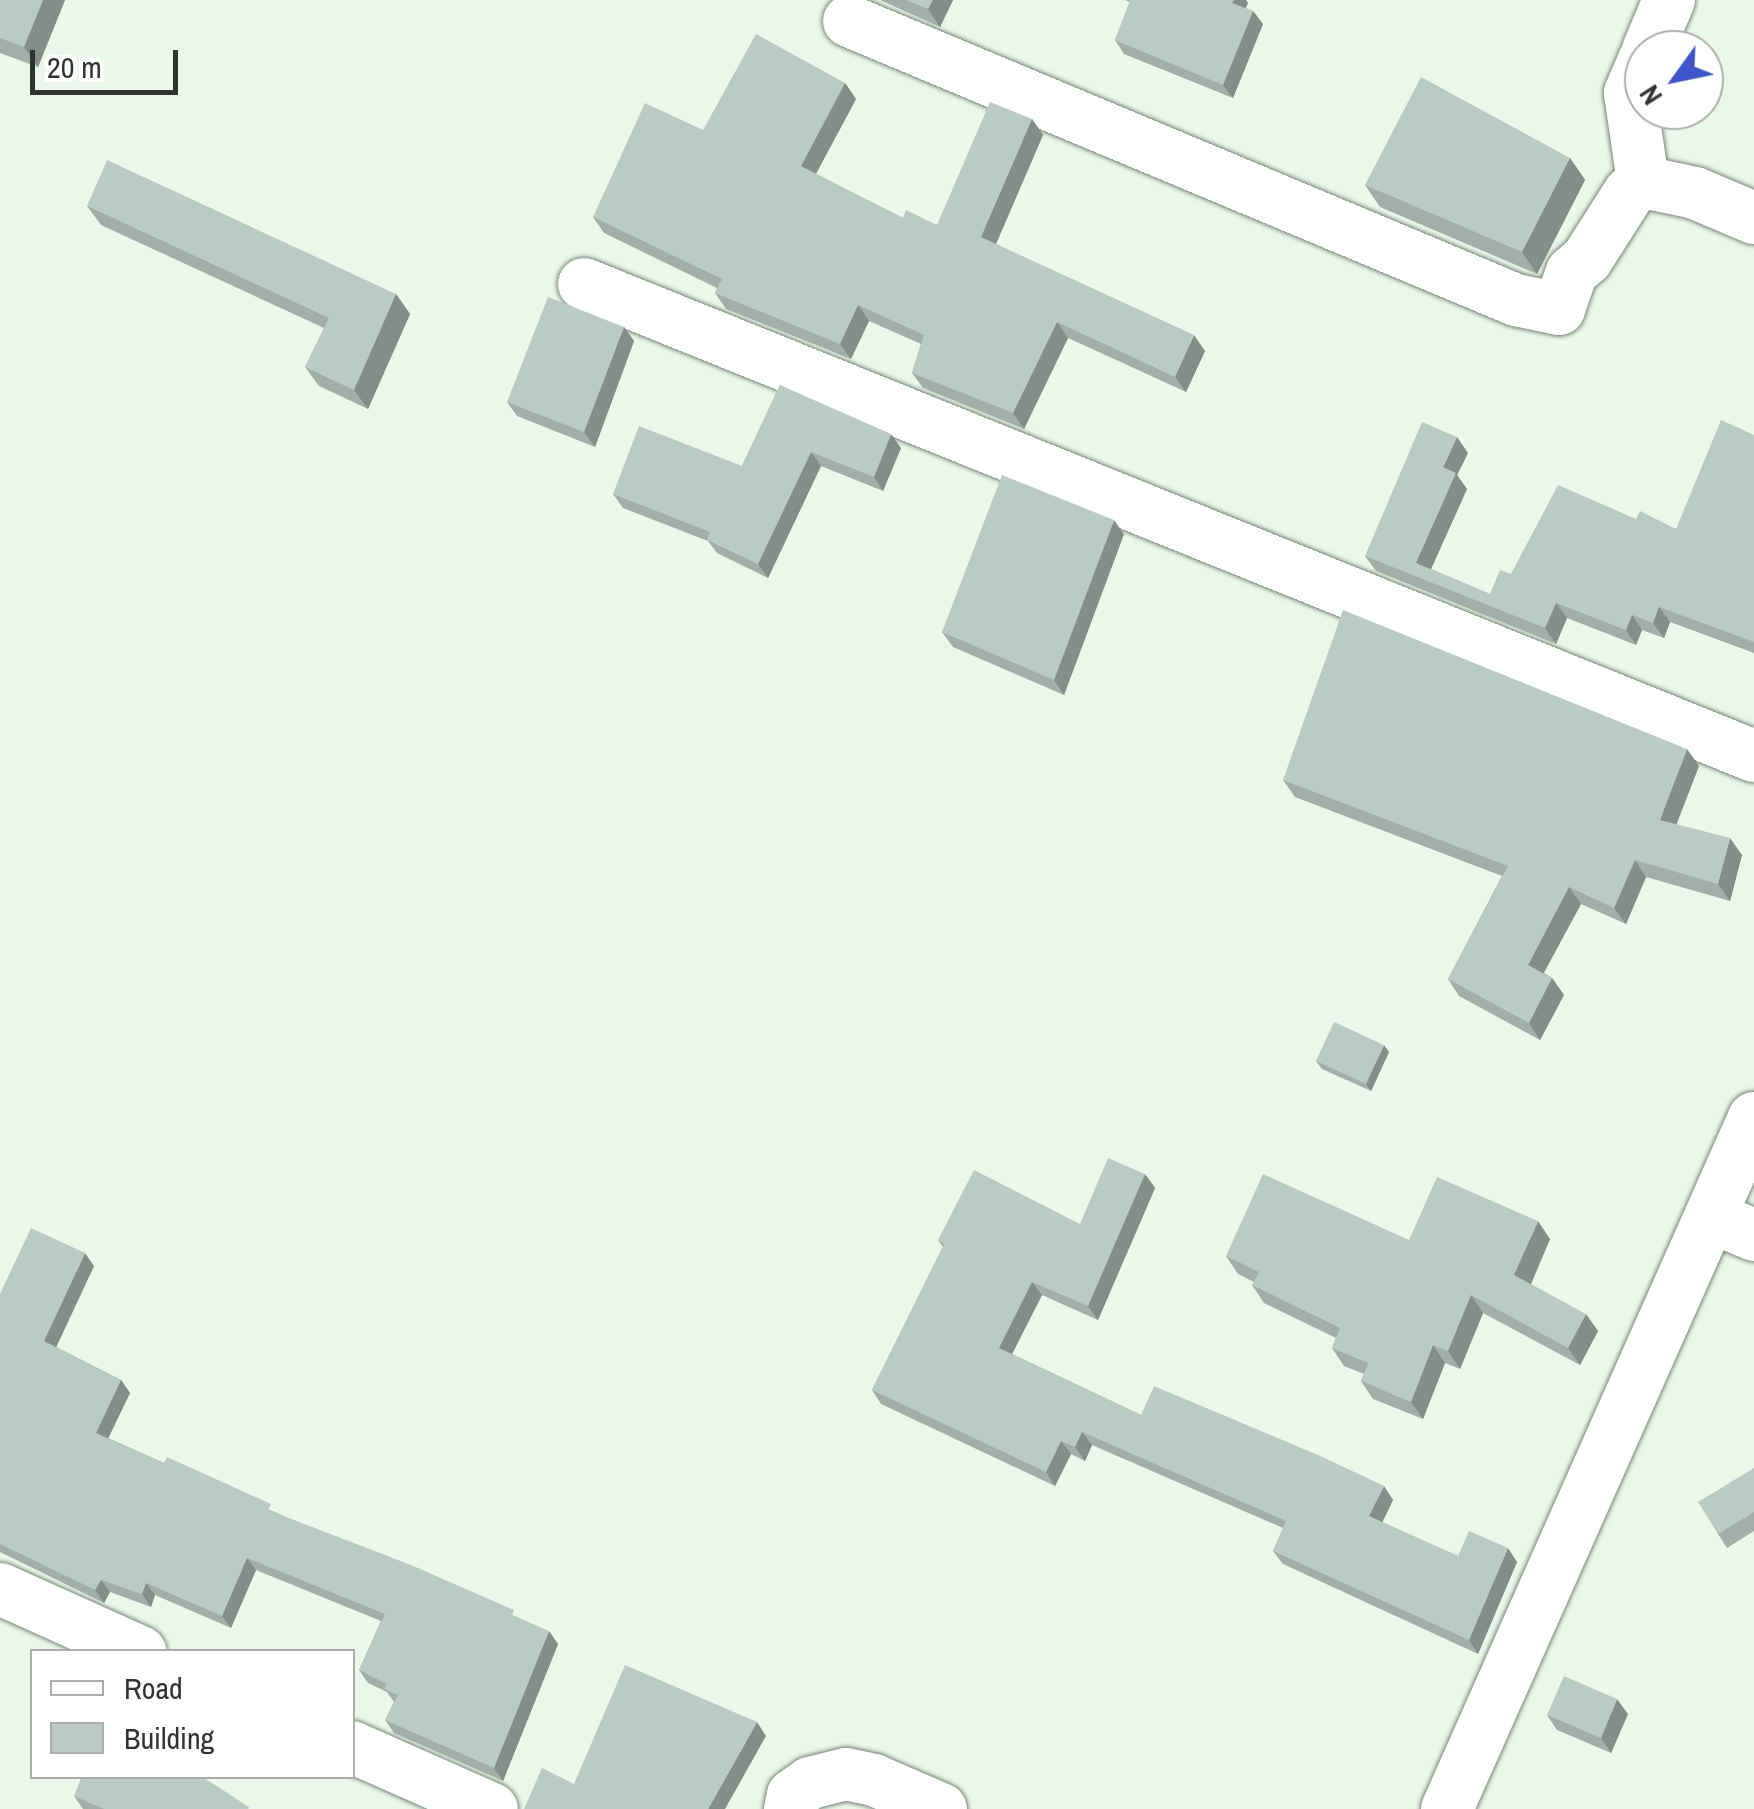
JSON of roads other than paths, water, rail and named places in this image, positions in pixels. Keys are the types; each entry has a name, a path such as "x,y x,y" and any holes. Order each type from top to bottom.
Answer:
{"street":[{"path":"1656,30 1669,0"},
{"path":"848,21 1516,300 1559,309 1572,272 1587,259 1629,193 1643,182"},
{"path":"1635,130 1643,182"},
{"path":"1643,182 1695,193 1754,218"},
{"path":"584,284 1754,756"},
{"path":"1447,1809 1732,1226 1754,1118"},
{"path":"0,1589 133,1649"},
{"path":"355,1748 492,1809"},
{"path":"790,1809 793,1795 810,1783 846,1774 874,1780 941,1809"}]}
